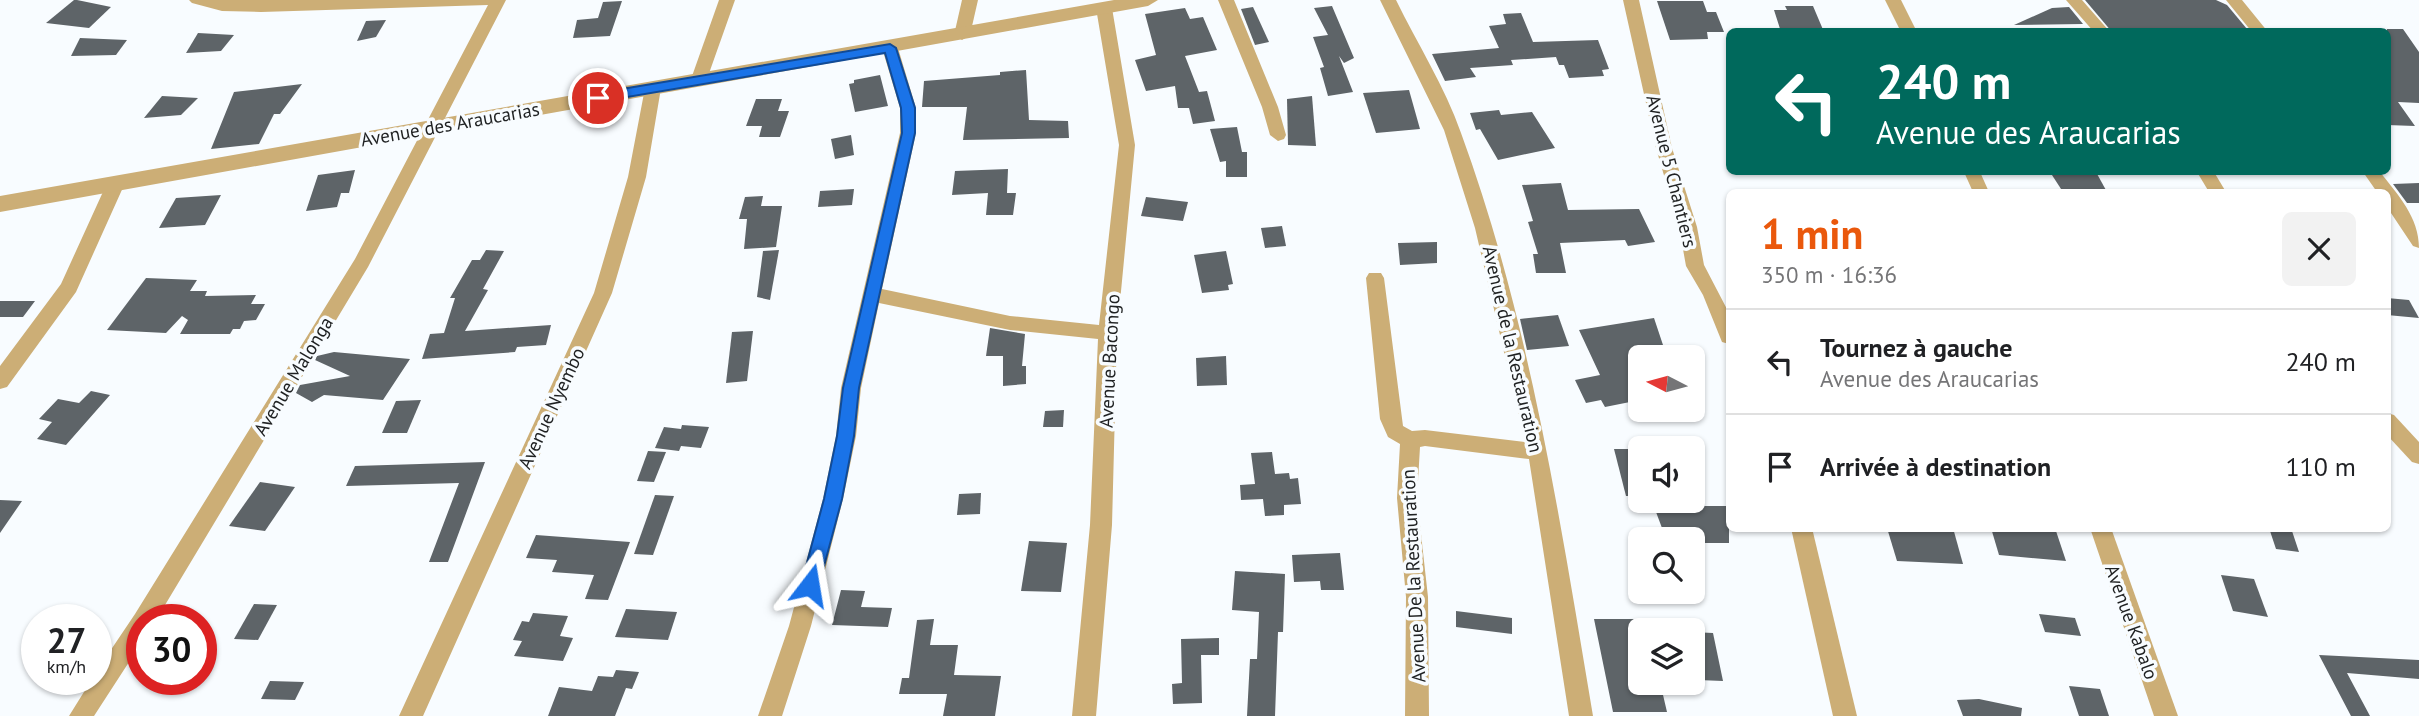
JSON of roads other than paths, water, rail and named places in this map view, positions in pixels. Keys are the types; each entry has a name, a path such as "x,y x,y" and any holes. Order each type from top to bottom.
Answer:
{"street":[{"path":"197,0 222,5 261,7 490,0"},
{"name":"Avenue Malonga","path":"153,604 362,262 498,0"},
{"path":"699,79 727,0"},
{"path":"962,35 970,0"},
{"name":"Avenue des Araucarias","path":"0,204 699,79 890,48 1148,0"},
{"path":"1226,0 1270,107 1278,135"},
{"name":"Avenue de la Restauration","path":"1388,0 1452,130 1471,180 1538,452 1581,716"},
{"name":"Avenue 5 Chantiers","path":"1631,0 1664,148 1688,226 1696,266 1712,294 1726,329"},
{"path":"1893,0 1907,28"},
{"path":"2074,0 2099,28"},
{"path":"2234,0 2258,28"},
{"name":"Avenue Bacongo","path":"1084,716 1101,525 1108,333 1127,145 1104,8"},
{"path":"770,716 800,626 833,499 846,436 851,388 908,133 908,108 890,48"},
{"name":"Avenue Nyembo","path":"411,716 603,293 637,177 653,88"},
{"path":"2373,175 2384,189"},
{"path":"0,381 69,287 116,183"},
{"path":"2391,199 2419,241"},
{"path":"1375,278 1390,419 1395,431 1410,440"},
{"path":"872,294 1010,323 1108,333"},
{"path":"2391,425 2419,456"},
{"name":"Avenue De la Restauration","path":"1418,716 1417,597 1407,498 1410,440 1424,438 1538,452"},
{"path":"1802,532 1845,716"},
{"name":"Avenue Kabalo","path":"2101,532 2165,716"},
{"name":"Avenue Malonga","path":"81,716 126,647"}]}
